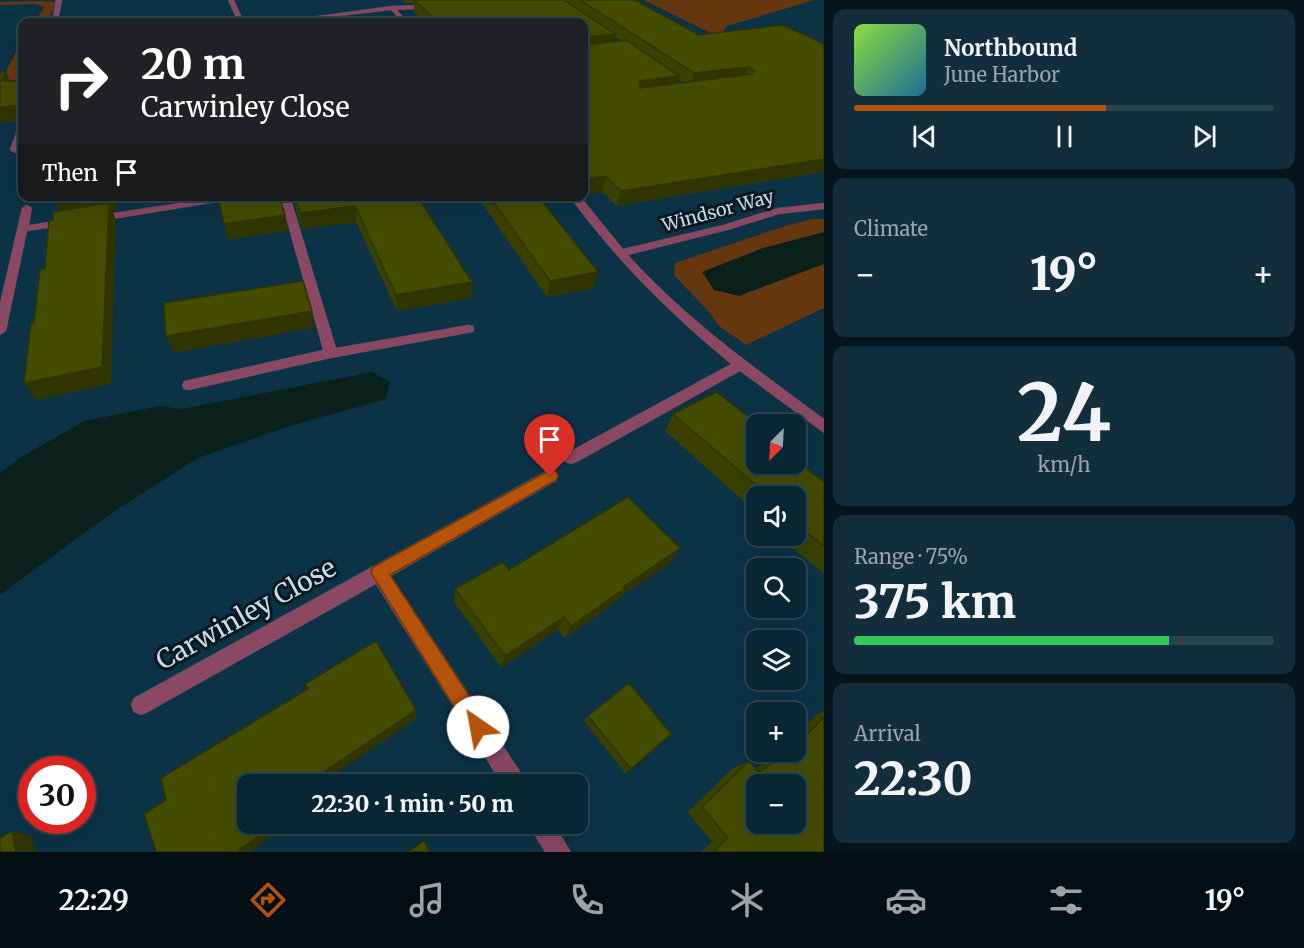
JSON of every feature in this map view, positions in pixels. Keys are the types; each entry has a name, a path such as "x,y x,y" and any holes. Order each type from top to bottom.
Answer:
{"street":[{"path":"56,18 59,0"},
{"path":"231,0 239,18"},
{"path":"309,18 392,8 445,7"},
{"path":"392,8 401,18"},
{"path":"15,150 18,140"},
{"path":"22,229 215,201"},
{"path":"286,201 331,353"},
{"path":"578,201 659,294 742,364 824,427"},
{"name":"Windsor Way","path":"621,253 727,227 778,211 824,206"},
{"path":"0,331 27,208"},
{"path":"189,385 331,353 468,329"},
{"path":"571,458 742,364"},
{"name":"Carwinley Close","path":"141,705 550,476"},
{"path":"379,573 509,774"},
{"path":"547,834 559,852"}],"shaded area":[{"path":"644,0 814,0 727,26 719,37"},
{"path":"45,1 55,2 55,5 49,18 37,18 44,7 35,4 0,5 0,2"},
{"path":"18,48 16,82 0,82"},
{"path":"812,219 824,219 824,308 746,345 719,326 674,275 675,263"},
{"path":"824,232 824,264 739,296 714,290 702,272 763,248"},
{"path":"372,372 390,382 386,399 293,425 198,458 110,514 0,595 0,473 23,456 84,421 159,406 182,409"}],"building":[{"path":"414,0 564,0 615,34 588,37 588,18 434,18"},
{"path":"580,0 635,0 699,35 783,25 824,44 824,159 621,191 606,176 588,178 588,45 626,40 679,76 639,81 641,88 753,74 755,71 748,67 694,73"},
{"path":"0,72 6,72 2,81 18,81 18,105 0,107"},
{"path":"219,201 281,201 285,215 224,224"},
{"path":"296,201 420,201 472,282 396,295 355,206 300,213"},
{"path":"493,201 542,201 598,272 550,281"},
{"path":"109,203 102,367 24,383 40,270 45,269 49,221 53,220 53,212"},
{"path":"303,281 312,311 166,336 164,303"},
{"path":"716,392 746,415 746,474 806,474 806,468 824,482 824,546 806,532 806,486 757,486 673,414"},
{"path":"628,497 680,548 571,626 564,617 505,656 455,589 503,562 509,570"},
{"path":"376,641 416,710 325,771 326,774 237,774 237,834 262,834 239,850 240,852 156,852 144,814 166,800 161,778 308,689 305,684"},
{"path":"629,683 671,734 631,769 588,716"},
{"path":"824,717 824,852 713,852 728,838 702,807 748,762 759,773 773,762 806,762 806,736"},
{"path":"12,831 16,852 0,852 0,838"},
{"path":"424,841 430,852 408,852"}],"route":[{"path":"478,727 379,573 550,476"}]}
